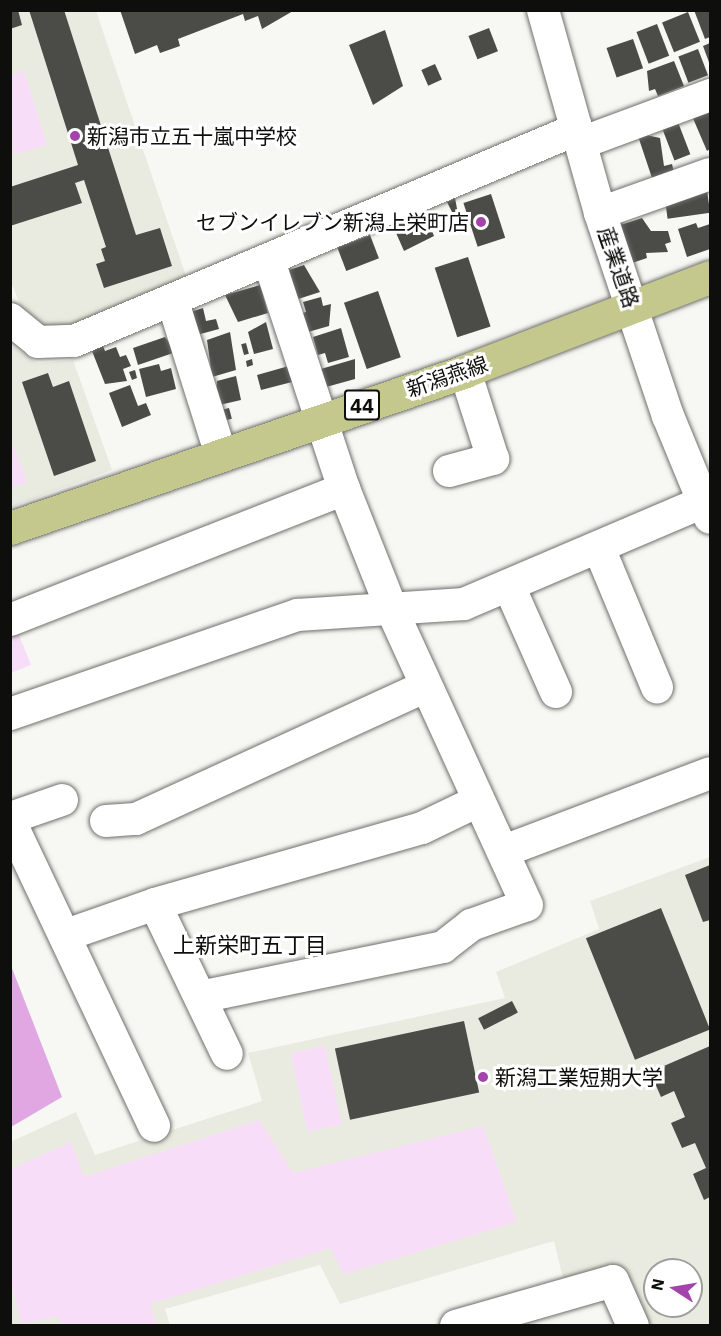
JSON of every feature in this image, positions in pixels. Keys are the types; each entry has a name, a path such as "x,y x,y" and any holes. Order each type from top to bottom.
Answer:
{"main road":[{"name":"新潟燕線","path":"10,528 220,452 465,371 631,303 711,277"}],"street":[{"name":"産業道路","path":"543,10 600,213 707,510"},
{"path":"10,319 38,342 74,341 579,136 711,95"},
{"path":"600,213 711,174"},
{"path":"201,997 443,947 471,925 527,905 504,851 424,687 392,610 344,489 269,261"},
{"path":"173,302 220,452"},
{"path":"449,471 493,459 465,371"},
{"path":"10,620 344,489"},
{"path":"10,714 298,615 464,604 599,548 707,510"},
{"path":"599,548 657,687"},
{"path":"509,586 556,692"},
{"path":"106,820 136,819 424,687"},
{"path":"504,851 711,773"},
{"path":"62,800 10,819 154,1126"},
{"path":"66,935 154,904 422,828 478,801"},
{"path":"154,904 227,1054"},
{"path":"456,1326 614,1281 633,1326"}],"shaded area":[{"name":"新潟市立五十嵐中学校","path":"10,11 96,11 187,279 56,332 26,319 11,282"},
{"path":"24,71 47,145 13,155 11,75"},
{"path":"10,345 38,363 73,360 112,470 11,507"},
{"path":"10,438 27,482 11,488 10,488"},
{"path":"17,630 31,665 11,673 11,632"},
{"name":"新潟工業短期大学","path":"710,857 710,1325 646,1325 635,1307 565,1287 554,1241 340,1304 320,1265 165,1309 170,1325 11,1325 10,1142 76,1112 95,1155 262,1101 248,1053 505,998 496,972 599,929 590,901"},
{"path":"10,963 62,1097 11,1127 10,1127"},
{"path":"325,1046 342,1124 307,1132 291,1053"},
{"path":"259,1120 293,1173 483,1126 517,1222 344,1274 330,1248 150,1304 156,1325 62,1325 59,1316 22,1324 11,1283 11,1169 71,1142 84,1177"}],"building":[{"path":"10,10 18,10 22,25 10,29"},
{"path":"29,10 64,10 136,235 160,228 172,266 104,288 96,264 105,261 101,249 106,247 84,180 75,183 82,203 10,226 10,187 78,165"},
{"path":"120,10 293,11 262,29 258,16 245,21 243,14 178,39 180,46 160,53 157,45 135,54"},
{"path":"694,10 710,10 710,37 705,39"},
{"path":"688,12 700,42 674,52 662,22"},
{"path":"657,24 669,56 649,64 636,32"},
{"path":"489,28 498,51 477,59 468,36"},
{"path":"385,30 403,86 373,105 349,45"},
{"path":"633,39 643,68 617,77 607,48"},
{"path":"710,43 710,65 703,46"},
{"path":"698,49 708,75 688,83 678,57"},
{"path":"674,61 684,86 658,96 655,89 649,91 647,71"},
{"path":"435,64 442,80 428,86 421,70"},
{"path":"710,108 710,149 707,151 692,116"},
{"path":"676,117 690,154 674,160 660,123"},
{"path":"637,133 660,138 664,166 672,164 675,176 654,184"},
{"path":"706,183 710,213 668,219 663,189"},
{"path":"491,194 505,238 478,247 463,203"},
{"path":"455,198 458,214 454,216 447,202"},
{"path":"642,218 651,231 668,231 671,242 665,244 668,252 646,253 647,258 632,263 620,225"},
{"path":"406,219 408,224 418,219 425,234 432,231 434,236 404,251 393,226"},
{"path":"696,223 698,228 710,224 710,249 687,257 678,229"},
{"path":"370,235 379,258 346,271 337,248"},
{"path":"468,257 491,326 457,337 435,268"},
{"path":"304,265 320,292 292,301 283,272"},
{"path":"260,285 268,313 238,322 225,295"},
{"path":"378,291 401,357 367,369 344,303"},
{"path":"321,297 323,306 331,304 329,326 301,334 296,315 306,312 303,302"},
{"path":"203,308 206,321 216,319 219,329 193,336 187,313"},
{"path":"266,322 273,349 254,354 248,332"},
{"path":"341,328 349,357 328,363 325,353 318,355 313,337"},
{"path":"230,332 236,370 212,377 207,340"},
{"path":"165,337 176,352 138,365 133,348"},
{"path":"246,343 249,354 244,355 241,344"},
{"path":"103,346 105,351 116,347 120,357 126,355 131,366 123,369 127,381 105,384 92,351"},
{"path":"252,359 253,365 247,367 246,361"},
{"path":"355,359 355,379 319,389 314,371"},
{"path":"159,364 161,371 171,368 176,389 146,397 139,369"},
{"path":"296,364 292,382 261,390 257,375"},
{"path":"135,370 137,378 132,380 129,372"},
{"path":"48,373 53,387 69,381 96,461 54,476 22,382"},
{"path":"236,376 241,400 215,406 217,381"},
{"path":"130,385 138,406 146,403 151,415 122,427 109,393"},
{"path":"229,408 232,419 218,422 215,412"},
{"path":"710,865 710,920 703,922 685,875"},
{"path":"661,908 710,1029 635,1060 586,938"},
{"path":"512,1001 518,1013 484,1030 478,1018"},
{"path":"464,1021 479,1092 350,1120 335,1048"},
{"path":"710,1046 710,1197 704,1200 693,1174 706,1168 695,1143 682,1148 671,1123 685,1117 674,1091 661,1097 650,1072"}],"place":[{"name":"新潟市立五十嵐中学校","path":"75,136"},
{"name":"セブンイレブン新潟上栄町店","path":"481,222"},
{"name":"新潟工業短期大学","path":"483,1077"}],"district":[{"name":"上新栄町五丁目","path":"250,945"}]}
